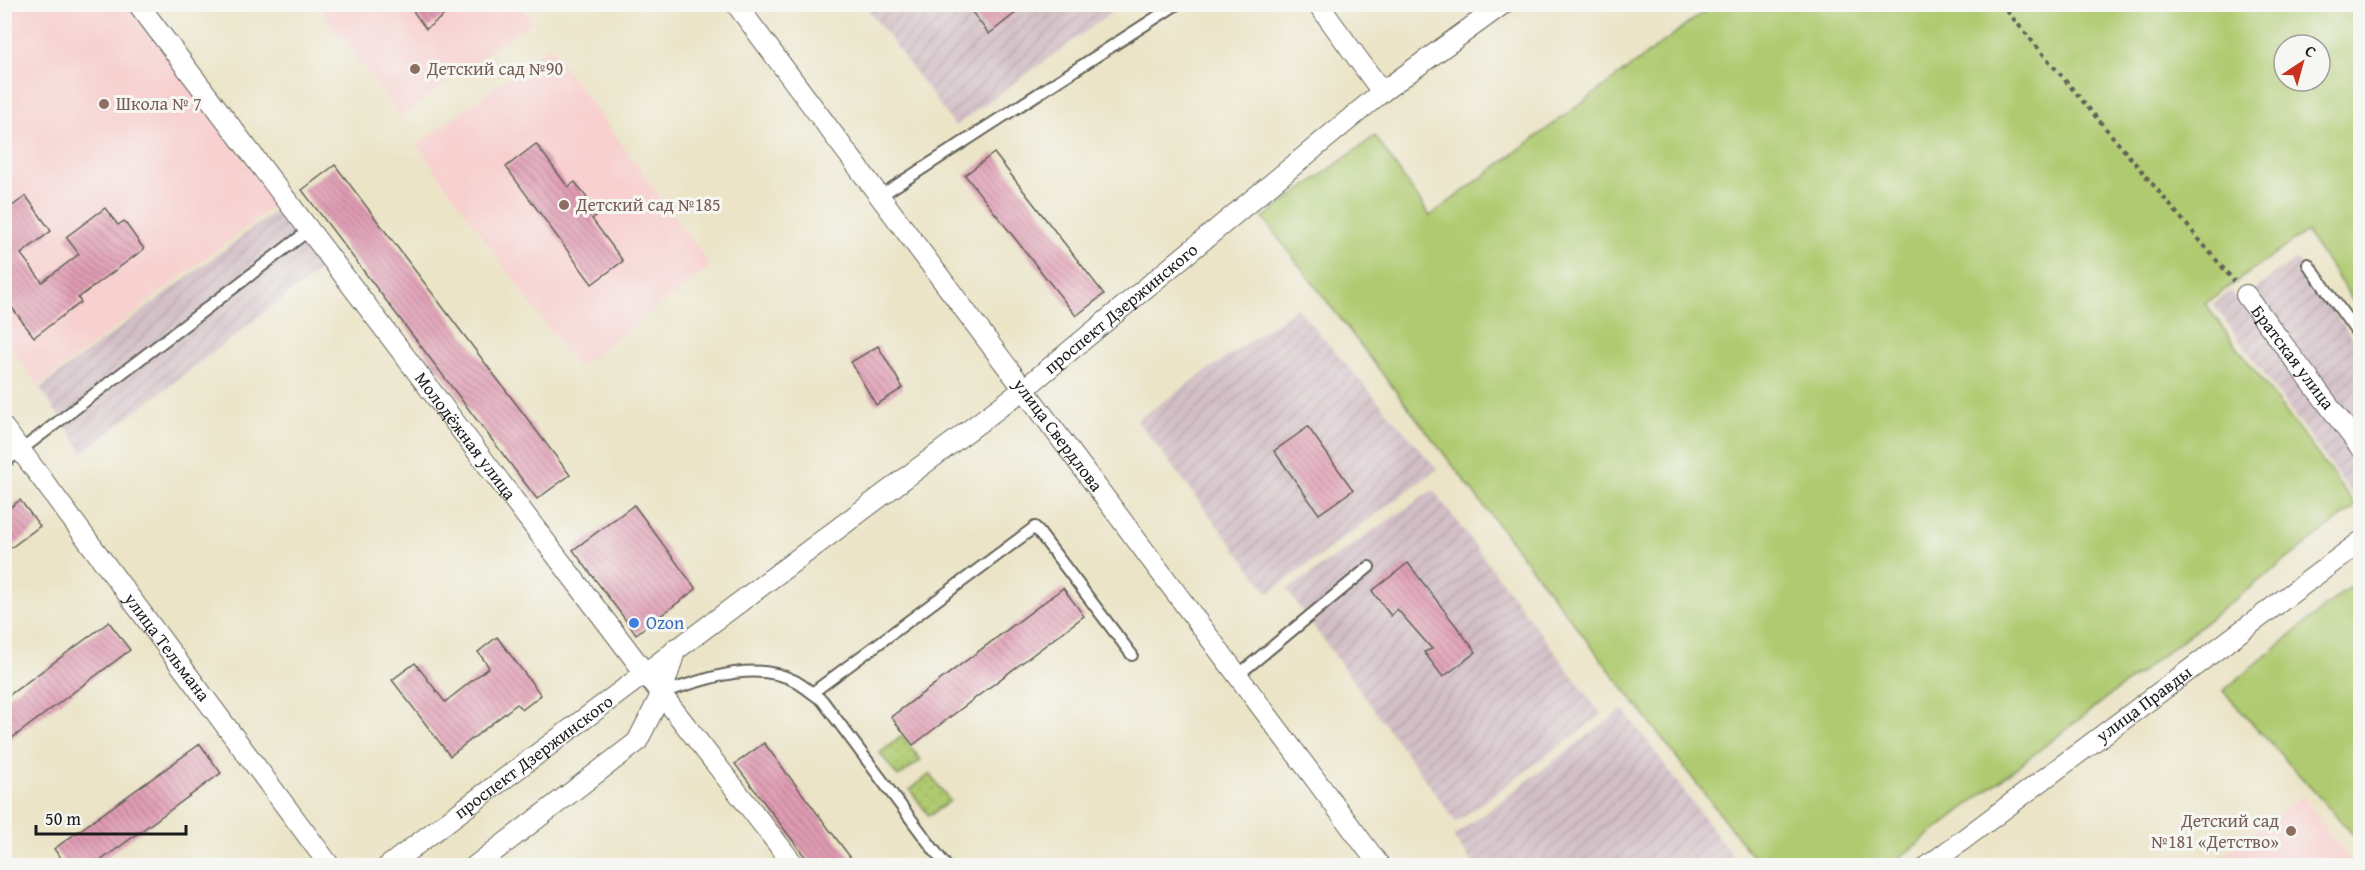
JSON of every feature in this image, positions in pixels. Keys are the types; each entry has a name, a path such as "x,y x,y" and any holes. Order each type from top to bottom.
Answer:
{"street":[{"name":"Молодёжная улица","path":"138,4 308,231 795,866"},
{"name":"улица Свердлова","path":"736,4 1380,866"},
{"path":"1318,4 1382,92"},
{"name":"проспект Дзержинского","path":"388,866 645,673 676,647 1023,389 1382,92 1496,6"},
{"name":"Братская улица","path":"2246,295 2361,447"},
{"name":"улица Тельмана","path":"4,428 330,866"},
{"name":"улица Правды","path":"1928,866 2361,542"},
{"path":"475,866 637,742 662,693 676,647"}],"lane":[{"path":"880,196 1177,4"},
{"path":"4,463 308,231"},
{"path":"2308,264 2361,337"},
{"path":"812,693 1035,526 1132,655"},
{"path":"1238,675 1369,567"},
{"path":"662,693 700,681 761,670 794,680 822,700 946,866"}],"path":[{"path":"2001,4 2246,295"}],"shaded area":[{"path":"1104,4 1111,13 955,126 865,5"},
{"name":"Школа № 7","path":"5,5 129,5 277,204 39,386 5,341"},
{"name":"Детский сад №90","path":"317,5 519,5 531,21 400,117"},
{"name":"Детский сад №185","path":"549,46 711,266 577,368 417,145"},
{"path":"281,207 324,267 83,452 40,388"},
{"path":"2296,259 2360,348 2359,504 2213,304 2231,291 2238,301"},
{"path":"1297,308 1437,469 1269,593 1137,420"},
{"path":"1433,490 1602,715 1456,822 1287,590"},
{"path":"1623,709 1739,865 1474,865 1453,837"},
{"name":"Детский сад №181 «Детство»","path":"2302,796 2353,865 2209,865"}],"green space":[{"path":"1701,5 2360,5 2360,310 2306,232 2205,304 2356,506 1890,865 1759,865 1263,218 1375,136 1430,216 1705,11"},
{"path":"2360,578 2360,842 2223,691"},
{"path":"902,736 921,760 898,777 880,753"},
{"path":"930,774 950,801 929,816 910,790"}],"building":[{"path":"408,4 459,4 426,29"},
{"path":"966,4 1027,4 989,34"},
{"path":"536,144 568,187 575,182 599,214 592,219 623,261 592,284 506,167"},
{"path":"994,153 1104,294 1076,316 965,175"},
{"path":"335,165 570,475 537,499 302,190"},
{"path":"26,196 51,231 21,254 42,282 79,254 66,237 105,208 118,225 124,221 144,249 78,298 81,302 34,337 4,297 4,212"},
{"path":"878,346 903,388 876,405 851,362"},
{"path":"1308,427 1353,490 1319,514 1274,451"},
{"path":"20,500 40,526 4,553 4,512"},
{"path":"634,505 696,589 636,634 573,550"},
{"path":"1408,563 1476,652 1443,677 1424,652 1432,649 1397,609 1391,616 1372,591"},
{"path":"1063,588 1084,616 913,745 891,717"},
{"path":"109,622 130,650 4,744 4,699"},
{"path":"497,637 541,695 522,710 517,704 450,756 392,680 415,663 445,702 489,667 478,652"},
{"path":"764,743 857,866 812,866 735,764"},
{"path":"200,744 221,773 93,866 67,866 54,849"}],"place":[{"name":"Детский сад №90","path":"415,69"},
{"name":"Школа № 7","path":"104,104"},
{"name":"Детский сад №185","path":"564,205"},
{"name":"Ozon","path":"634,623"},
{"name":"Детский сад №181 «Детство»","path":"2291,831"}]}
